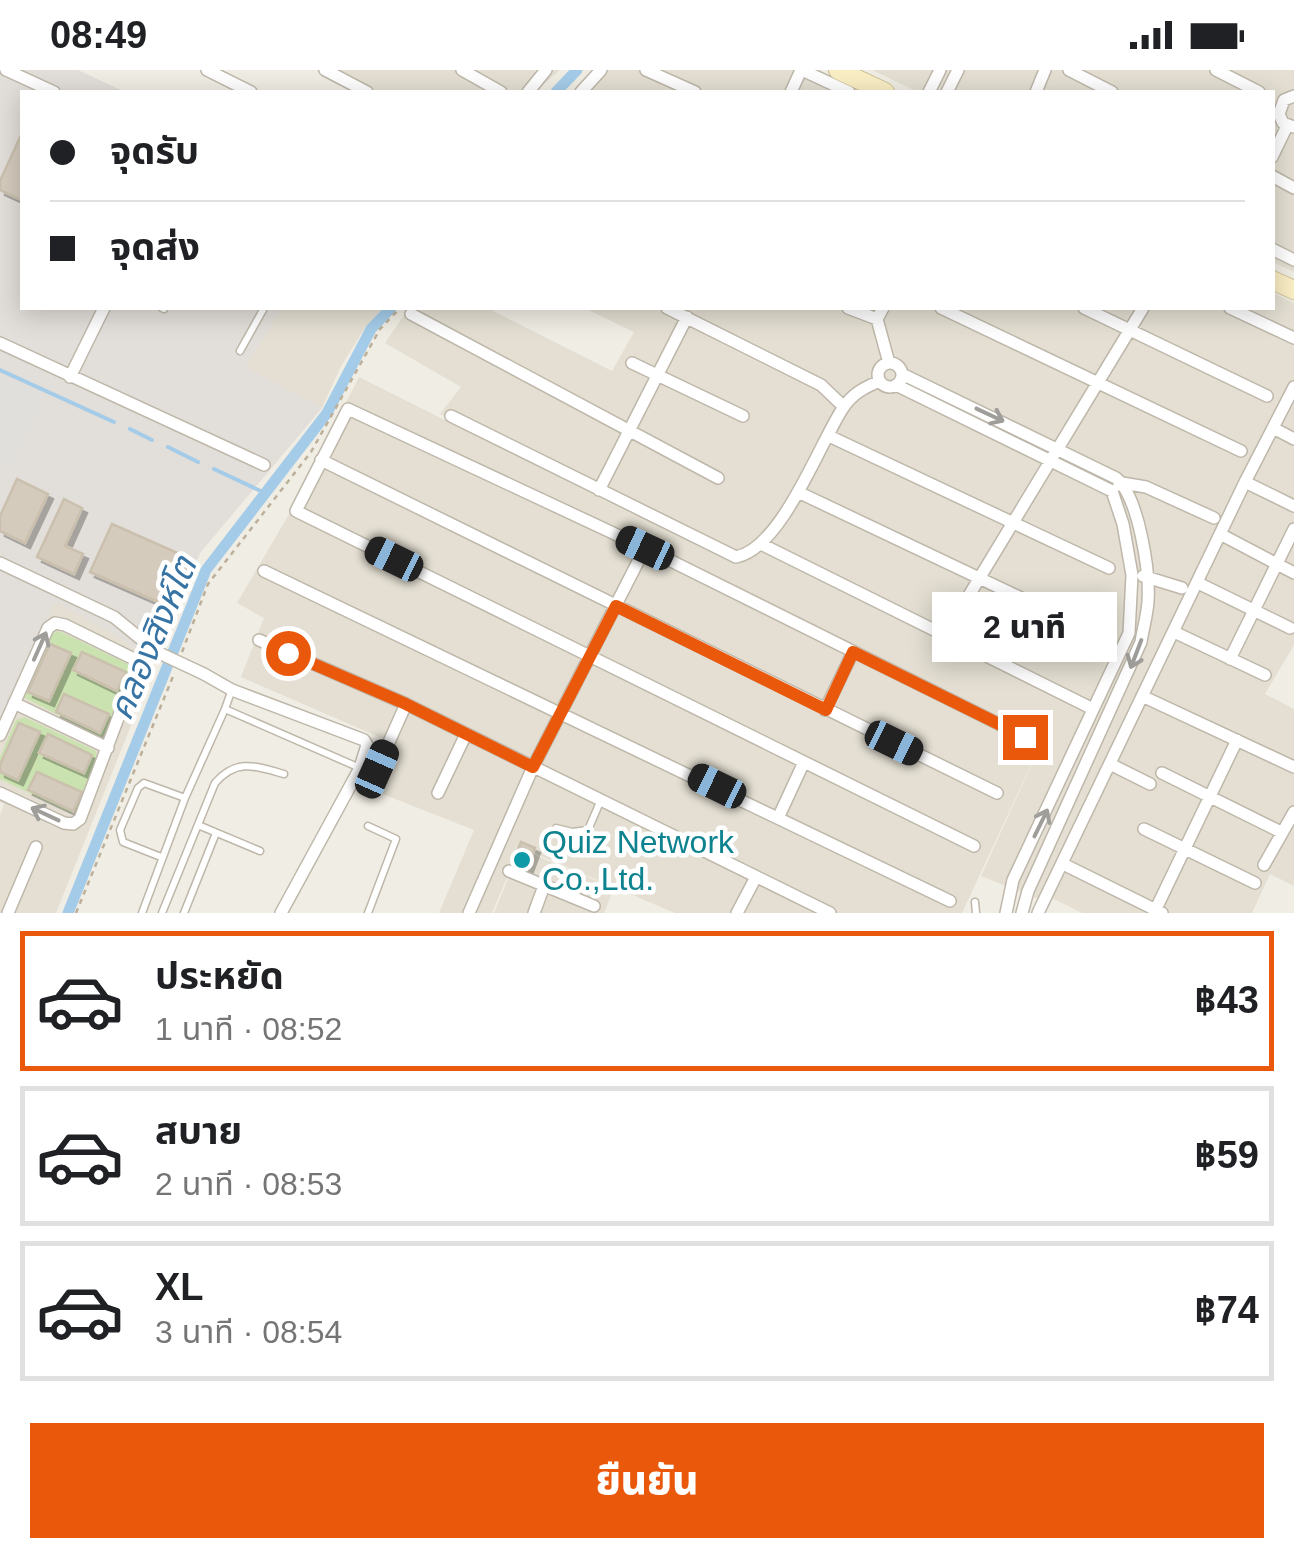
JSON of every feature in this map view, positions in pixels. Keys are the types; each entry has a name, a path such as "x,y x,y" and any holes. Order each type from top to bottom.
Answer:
{"street":[{"path":"6,70 50,90"},
{"path":"207,70 247,90"},
{"path":"325,70 363,90"},
{"path":"462,70 497,90"},
{"path":"530,90 546,70"},
{"path":"583,90 601,70"},
{"path":"646,70 691,90"},
{"path":"801,70 845,90"},
{"path":"838,70 881,90"},
{"path":"1069,70 1108,90"},
{"path":"1216,70 1255,90"},
{"path":"1275,152 1291,126 1279,114 1277,102 1294,96"},
{"path":"70,376 103,310"},
{"path":"671,310 821,386 844,406"},
{"path":"945,310 1241,451"},
{"path":"1088,310 1267,396"},
{"path":"945,635 1143,310"},
{"path":"1234,310 1294,338"},
{"path":"406,311 718,478"},
{"path":"880,313 889,363"},
{"path":"600,490 687,318"},
{"path":"0,343 264,465"},
{"path":"632,362 743,416"},
{"path":"889,363 899,366 899,379"},
{"path":"880,381 880,369 889,363"},
{"path":"880,381 888,386 899,379"},
{"path":"899,379 1059,447 1104,470 1117,487 1132,575 1130,633 1013,880 1006,913"},
{"path":"899,379 1050,462 1129,494 1148,577 1141,642 1028,890 1022,913"},
{"path":"451,416 736,557 761,544 798,492 844,406 857,392 880,381"},
{"path":"1038,913 1244,482 1294,387"},
{"path":"974,846 296,511 348,408 645,548 1025,737"},
{"path":"1273,428 1294,439"},
{"path":"829,436 1109,568"},
{"path":"321,460 998,794"},
{"path":"1244,482 1294,506"},
{"path":"1117,487 1146,487 1214,518"},
{"path":"798,492 1099,635"},
{"path":"1230,659 1294,529"},
{"path":"1220,534 1294,573"},
{"path":"761,544 1087,706"},
{"path":"468,913 533,767 645,548"},
{"path":"0,563 114,617 157,652 232,690 364,740 368,751 360,768 281,913"},
{"path":"264,571 562,711 950,901"},
{"path":"1132,575 1182,588"},
{"path":"1198,584 1290,628"},
{"path":"0,735 48,628 54,624 65,625 132,658 138,665 80,820 64,823 0,793"},
{"path":"1174,632 1265,675"},
{"path":"259,640 406,704 821,911"},
{"path":"826,710 853,652"},
{"path":"1142,696 1294,767"},
{"path":"14,703 108,748"},
{"path":"377,769 406,704"},
{"path":"1089,723 1103,730"},
{"path":"438,793 466,734"},
{"path":"1063,864 1157,912 1237,740"},
{"path":"779,816 804,762"},
{"path":"1110,764 1150,784"},
{"path":"1162,774 1281,832"},
{"path":"1264,865 1294,812"},
{"path":"1144,829 1255,883"},
{"path":"8,913 36,848"},
{"path":"1026,854 1042,861"},
{"path":"508,871 594,906"},
{"path":"737,913 756,877"},
{"path":"534,913 544,886"}],"lane":[{"path":"240,352 263,310"},
{"path":"142,913 161,857 232,690"},
{"path":"225,709 360,768"},
{"path":"162,913 215,783 226,771 246,766 284,774"},
{"path":"161,857 123,842 120,830 138,788 144,784 185,798"},
{"path":"556,828 588,830 601,800"},
{"path":"198,825 260,851"},
{"path":"368,826 396,840 368,913"},
{"path":"184,913 216,833"},
{"path":"975,902 976,913"}],"path":[{"path":"183,651 208,584 312,452 380,330 406,311"},
{"path":"76,913 176,668"}],"shaded area":[{"path":"0,70 78,70 121,90 20,90 20,310 281,310 246,367 322,408 200,553 156,663 55,602 0,723"},
{"path":"316,70 560,70 537,90 352,90"},
{"path":"597,70 808,70 851,90 580,90"},
{"path":"872,70 1294,70 1294,272 1275,263 1275,90 914,90"},
{"path":"1275,294 1294,303 1294,645 1265,694 1294,709 1294,886 1270,874 1252,913 1082,913 1050,897 1046,902 981,876 1050,724 962,913 675,913 520,847 492,913 439,913 474,830 375,791 393,743 241,677 264,618 237,603 295,504 359,377 638,517 440,414 461,387 385,343 408,310 491,310 612,371 634,332 588,310 1275,310"},
{"path":"281,310 381,310 364,329 340,368 322,408 246,367"},
{"path":"0,375 44,396 10,468 0,463"},
{"path":"55,601 156,663 56,913 0,913 0,815 4,804 0,802 0,723"},
{"path":"520,849 614,888 604,913 494,913"}],"green space":[{"path":"59,631 130,665 131,672 108,732 101,737 23,697 50,635"},
{"path":"24,717 96,751 78,808 71,813 0,779 0,757 16,720"}],"building":[{"path":"20,137 20,199 0,190 0,181"},
{"path":"17,479 48,494 25,543 0,531 0,516"},
{"path":"64,499 82,508 65,546 83,554 74,574 37,557"},
{"path":"112,524 191,559 186,572 179,569 163,604 90,572"},
{"path":"50,644 71,653 49,701 28,692"},
{"path":"82,652 126,672 117,691 73,670"},
{"path":"64,694 109,714 100,733 56,712"},
{"path":"19,723 40,732 18,780 0,772 0,765"},
{"path":"48,734 92,755 84,773 39,753"},
{"path":"37,772 82,792 73,811 28,790"},
{"name":"Quiz Network Co.,Ltd.","path":"521,842 535,848 524,877 509,871"}],"waterway":[{"name":"คลองสิงห์โต","path":"558,90 577,70"},
{"name":"คลองสิงห์โต","path":"68,913 206,570 327,413 371,329 389,310"},
{"path":"0,370 114,422"},
{"path":"130,429 152,440"},
{"path":"168,447 198,462"},
{"path":"214,469 267,494"}],"place":[{"name":"Quiz Network Co.,Ltd.","path":"522,860"}],"route":[{"path":"288,653 406,704 533,767 616,606 826,710 853,652 1025,737"}]}
